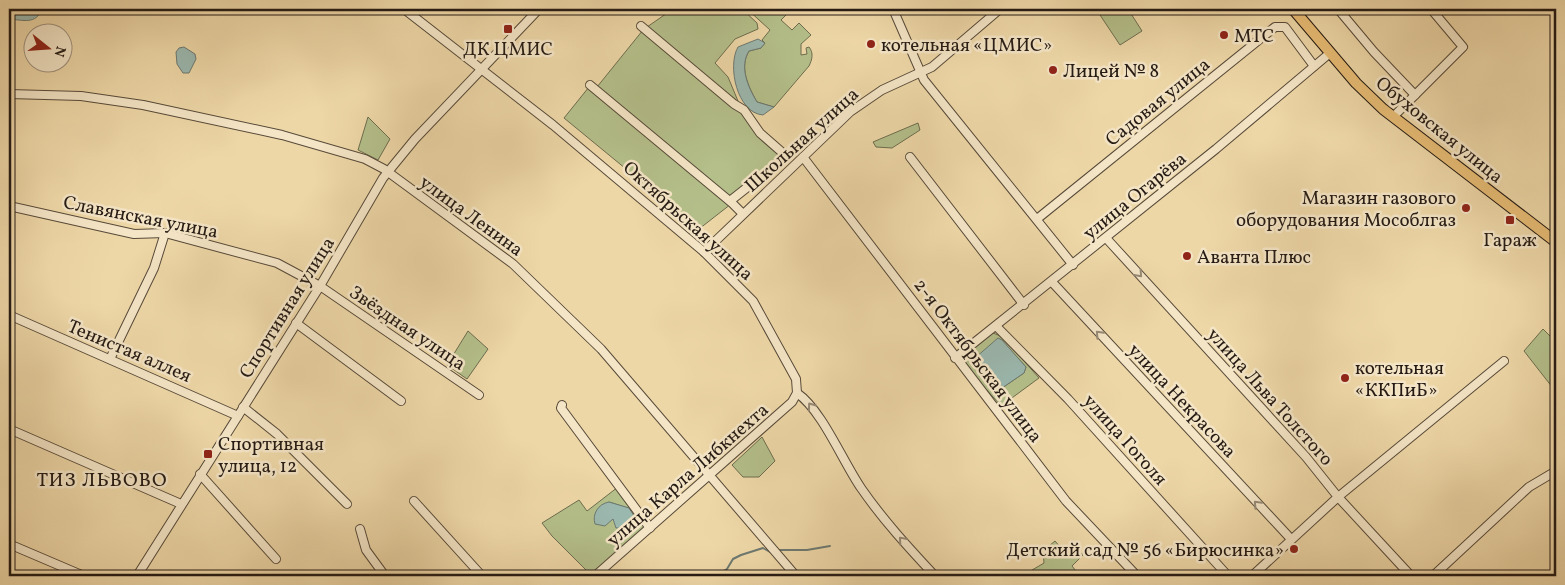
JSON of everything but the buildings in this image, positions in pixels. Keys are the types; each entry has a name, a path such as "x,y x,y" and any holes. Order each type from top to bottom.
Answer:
{"main road":[{"name":"Обуховская улица","path":"1294,9 1368,95 1393,118 1556,242"}],"street":[{"name":"Октябрьская улица","path":"404,9 614,175 704,252 752,301 796,379 797,393"},
{"name":"Спортивная улица","path":"136,576 320,286 388,172 415,139 539,9"},
{"path":"893,9 919,73 1073,265"},
{"name":"Школьная улица","path":"704,252 860,105 882,90 940,61 1000,9"},
{"path":"1338,9 1374,52 1415,95"},
{"path":"1393,118 1463,47 1431,9"},
{"path":"641,26 744,110 760,133 784,154 782,160 730,200"},
{"name":"Садовая улица","path":"1037,219 1275,27 1285,27 1314,66"},
{"name":"улица Огарёва","path":"955,358 1024,305 1216,149 1330,53"},
{"path":"590,86 730,200 743,214"},
{"name":"улица Ленина","path":"9,94 111,99 206,117 337,150 365,159 388,172 502,255 543,291 601,349 708,476 796,576"},
{"name":"2-я Октябрьская улица","path":"803,157 1066,502 1137,576"},
{"path":"910,157 1024,305"},
{"name":"Славянская улица","path":"9,206 134,234 165,233 277,263 320,286"},
{"path":"110,358 154,268 165,233"},
{"name":"улица Льва Толстого","path":"1106,238 1306,457 1338,497 1411,576"},
{"name":"улица Некрасова","path":"1052,282 1291,540"},
{"name":"Звёздная улица","path":"320,286 479,395"},
{"name":"Тенистая аллея","path":"9,315 238,416"},
{"path":"296,323 402,401"},
{"name":"улица Гоголя","path":"996,326 1068,399 1228,576"},
{"path":"1252,576 1338,497 1504,361"},
{"path":"797,393 805,398 817,414 872,502 935,576"},
{"name":"улица Карла Либкнехта","path":"595,576 782,412 792,402 797,393"},
{"path":"562,405 561,408 650,528"},
{"path":"243,407 273,429 347,504"},
{"path":"9,430 181,504"},
{"path":"1433,576 1529,487 1556,471"},
{"path":"200,474 276,559"},
{"path":"414,501 482,576"},
{"path":"360,529 366,550 385,576"},
{"path":"9,544 84,576"}],"green space":[{"path":"673,9 742,9 757,23 758,29 735,39 715,63 728,77 738,101 736,103 647,27"},
{"path":"747,9 781,9 787,14 781,20 792,30 799,23 811,35 801,44 801,55 807,54 806,48 809,47 812,52 809,66 774,107 757,102 746,76 745,63 749,51 761,48 765,43 762,40 770,30"},
{"path":"1096,9 1128,9 1142,31 1120,45"},
{"path":"643,30 744,115 782,156 730,199 597,87"},
{"path":"589,87 731,204 699,229 564,118"},
{"path":"368,117 390,139 378,160 358,150"},
{"path":"918,123 920,130 892,148 876,147 873,142"},
{"path":"1543,329 1556,342 1556,392 1524,351"},
{"path":"468,331 488,349 467,379 447,365"},
{"path":"993,333 1003,337 1039,378 1001,406 961,361 963,356","holes":["1000,339 1026,367 1024,373 1002,388 993,384 975,359"]},
{"path":"762,437 775,461 759,477 743,477 732,465"},
{"path":"618,487 646,527 591,575 552,536 542,523 579,500 587,511","holes":["609,502 628,508 616,523 613,519 608,521"]},
{"path":"1055,541 1066,554 1084,554 1072,566 1080,576 1022,576 1044,563 1043,551"}],"water":[{"path":"9,9 42,9 33,19 24,20 9,19"},
{"path":"758,39 765,43 761,48 749,51 746,57 745,70 748,83 757,102 774,107 763,115 754,112 741,98 734,76 735,55 738,47"},
{"path":"184,47 195,54 196,59 189,73 183,73 177,64 176,52 179,48"},
{"path":"998,338 1026,367 1024,373 1002,388 993,384 975,358"},
{"path":"609,502 629,508 634,516 633,524 624,528 616,528 613,519 605,526 595,524 595,513 599,507"}],"waterway":[{"path":"778,550 807,550 830,546"},
{"path":"715,576 727,569 733,559 741,555 763,548 770,552"}],"place":[{"name":"ДК ЦМИС","path":"508,29"},
{"name":"МТС","path":"1224,35"},
{"name":"котельная «ЦМИС»","path":"871,44"},
{"name":"Лицей № 8","path":"1053,70"},
{"name":"Магазин газового оборудования Мособлгаз","path":"1466,208"},
{"name":"Гараж","path":"1510,220"},
{"name":"Аванта Плюс","path":"1187,256"},
{"name":"котельная «ККПиБ»","path":"1345,378"},
{"name":"Спортивная улица, 12","path":"208,454"},
{"name":"Детский сад № 56 «Бирюсинка»","path":"1294,549"}],"district":[{"name":"ТИЗ ЛЬВОВО","path":"102,479"}]}
